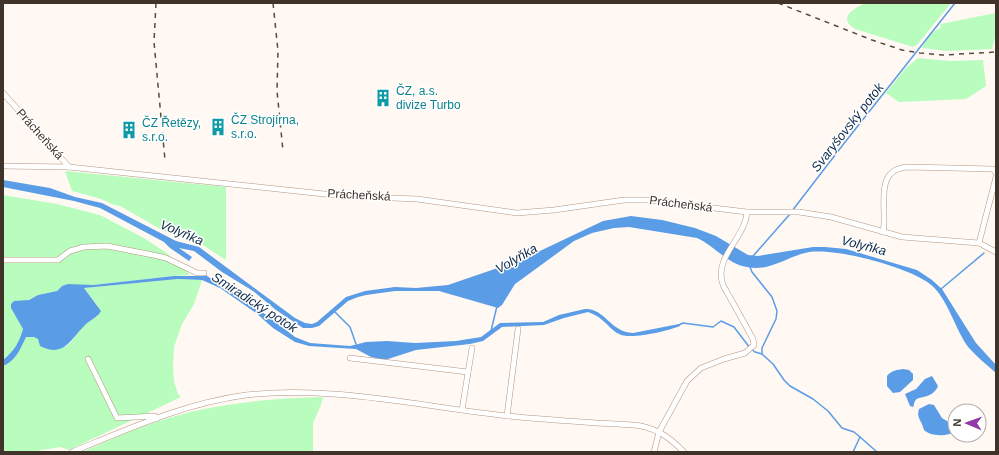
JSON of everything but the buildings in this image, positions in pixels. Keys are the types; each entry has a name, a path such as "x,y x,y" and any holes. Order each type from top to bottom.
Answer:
{"street":[{"name":"Prácheňská","path":"3,93 69,167 343,196 417,198 517,213 554,210 624,200 653,201 747,212 786,211 831,217 883,232 923,239 979,243"},
{"path":"3,166 69,167"},
{"path":"883,232 884,184 889,176 896,170 909,167 993,169 996,173"},
{"path":"996,179 979,243 996,252"},
{"path":"654,452 660,432 687,381 701,368 709,364 745,353 754,345 754,340 722,282 721,270 723,260 744,228 747,212"},
{"path":"3,260 58,260 70,251 84,247 107,246 166,258 197,273 204,273"},
{"path":"507,416 518,329"},
{"path":"462,410 472,348"},
{"path":"350,358 468,372"},
{"path":"88,359 117,418 155,416 156,419"},
{"path":"72,452 199,404 246,395 291,392 354,396 545,420 640,426 660,432 673,441 684,452"}],"green space":[{"path":"865,3 951,3 917,45 913,47 855,29 850,25 847,21 849,14"},
{"path":"996,13 996,33 992,49 947,51 922,48 930,35 941,28 940,24"},
{"path":"918,58 950,61 983,60 986,86 966,99 899,102 886,93 905,69"},
{"path":"65,171 226,187 226,260 195,240 164,231 120,206 72,191"},
{"path":"3,195 57,204 100,215 144,238 168,254 190,275 93,285 62,286 57,291 38,295 12,308 23,329 16,346 3,360"},
{"path":"178,279 202,280 194,304 182,324 174,347 174,382 178,394 181,397 69,450 60,447 31,452 3,452 3,366 14,358 20,350 26,337 34,337 65,347 67,346 83,327 98,316 98,306 84,288"},
{"path":"323,397 313,423 313,452 82,452 147,425 196,411 257,401"}],"water":[{"path":"3,180 50,188 75,197 102,203 176,241 199,247 295,318 305,323 312,324 317,322 346,297 365,291 395,287 416,288 448,285 521,260 603,221 631,216 662,220 695,228 716,236 748,255 758,256 813,247 846,249 917,270 932,280 942,289 976,343 996,365 996,373 969,348 942,297 936,290 930,284 905,271 888,265 833,252 805,253 762,268 747,267 727,259 710,245 697,238 629,227 614,228 592,233 574,241 515,284 502,305 498,308 439,291 395,291 366,295 348,301 319,326 303,328 276,310 253,291 222,272 194,251 179,248 192,257 189,261 164,242 100,208 74,201 3,187"},
{"path":"204,274 257,308 295,337 310,343 350,346 366,342 387,341 415,343 456,341 481,337 500,323 543,322 559,315 585,309 598,312 613,325 625,332 633,333 679,324 680,326 649,334 624,336 617,333 599,317 588,312 544,325 502,327 483,341 470,344 416,350 385,360 371,357 356,349 309,346 295,342 273,328 256,313 220,288 202,280 178,279 84,288 101,311 85,325 66,346 55,350 48,349 40,346 38,339 34,337 26,337 20,350 14,358 3,366 3,360 16,346 23,329 11,308 11,304 14,301 29,300 38,295 57,291 62,286 68,284 93,285 174,276 201,276"},
{"path":"903,369 909,370 913,374 913,380 900,392 893,393 887,386 887,376 894,371"},
{"path":"932,376 938,386 929,395 917,399 913,407 910,406 905,394 916,389 925,379"},
{"path":"929,404 934,405 942,418 947,421 947,434 935,435 924,430 918,413 919,409"}],"waterway":[{"name":"Svaryšovský potok","path":"792,211 955,3"},
{"name":"Svaryšovský potok","path":"753,256 790,214"},
{"path":"941,289 984,253"},
{"path":"750,267 752,272 772,297 777,311 776,319 762,348 762,354"},
{"path":"491,331 497,306"},
{"path":"335,312 350,327 356,344"},
{"name":"Smiradický potok","path":"679,325 683,323 713,327 721,321 734,327 750,348 755,352 762,354 773,364 790,386 813,399 828,411 842,428 854,432 860,437 853,452"},
{"path":"860,437 877,452"}],"railway":[{"path":"156,3 154,42 165,160"},
{"path":"273,3 278,51 277,91 283,151"},
{"path":"778,3 872,40 902,50 943,55 996,52"}],"place":[{"name":"ČZ, a.s. divize Turbo","path":"383,98"},
{"name":"ČZ Strojírna, s.r.o.","path":"218,127"},
{"name":"ČZ Řetězy, s.r.o.","path":"129,130"}],"water label":[{"name":"Volyňka","path":"182,232"},
{"name":"Volyňka","path":"864,245"},
{"name":"Volyňka","path":"516,258"}]}
